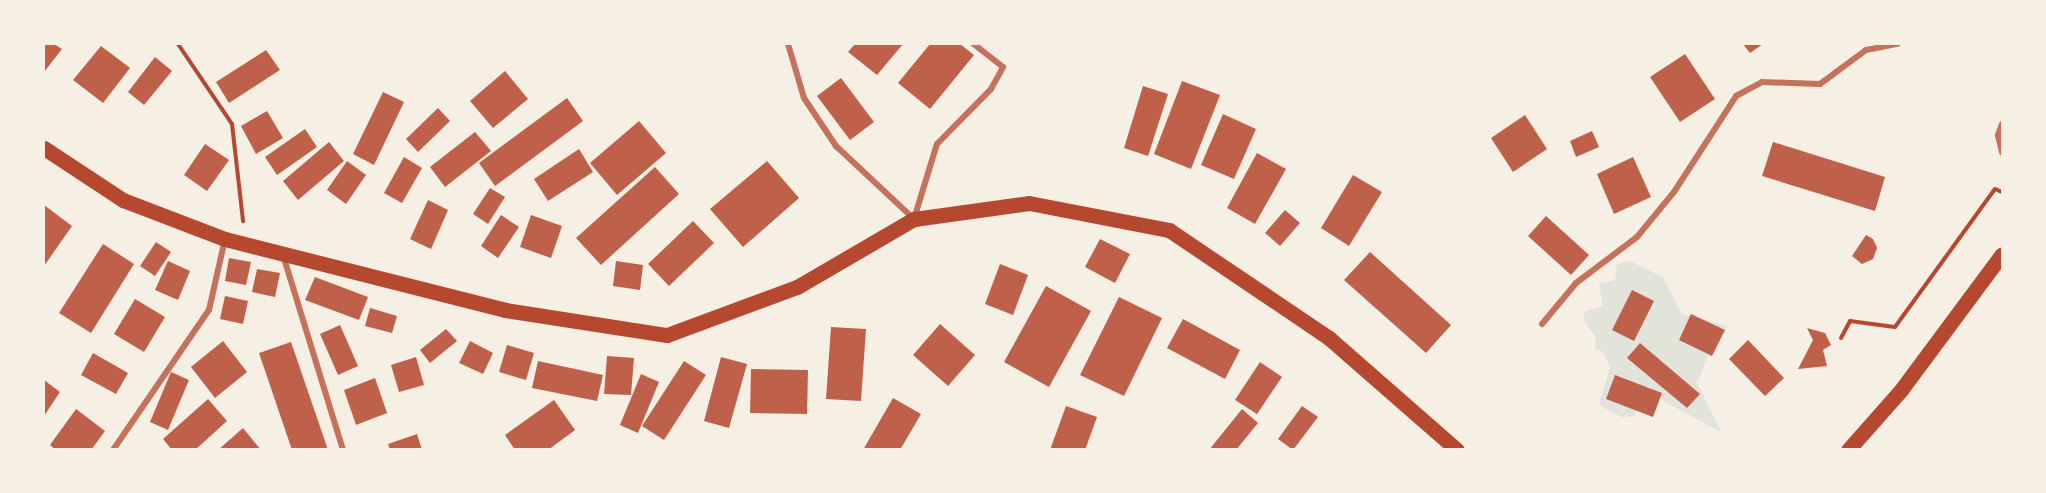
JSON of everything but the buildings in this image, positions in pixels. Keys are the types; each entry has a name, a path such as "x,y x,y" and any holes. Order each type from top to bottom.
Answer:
{"main road":[{"path":"44,148 123,200 225,239 505,310 666,335 797,287 914,219 1029,202 1169,230 1329,338 1457,450"},
{"path":"1848,450 1901,390 2002,254"}],"street":[{"path":"788,44 804,98 836,146 914,219 937,144 991,89 1002,67 974,44"},
{"path":"1542,324 1576,283 1637,237 1674,192 1736,96 1762,82 1820,84 1866,50 1897,44"},
{"path":"2002,124 1998,135 2002,153"},
{"path":"113,450 209,310 225,239"},
{"path":"283,255 343,450"}],"path":[{"path":"178,44 232,124 245,245"},
{"path":"1841,338 1850,321 1895,327 1995,189 2002,192"}],"shaded area":[{"path":"1630,261 1663,277 1682,314 1728,326 1713,344 1697,383 1721,432 1656,397 1650,387 1640,389 1635,416 1621,417 1599,405 1610,367 1603,352 1595,349 1596,337 1585,323 1584,312 1603,306 1599,283 1615,280 1617,264"}]}
